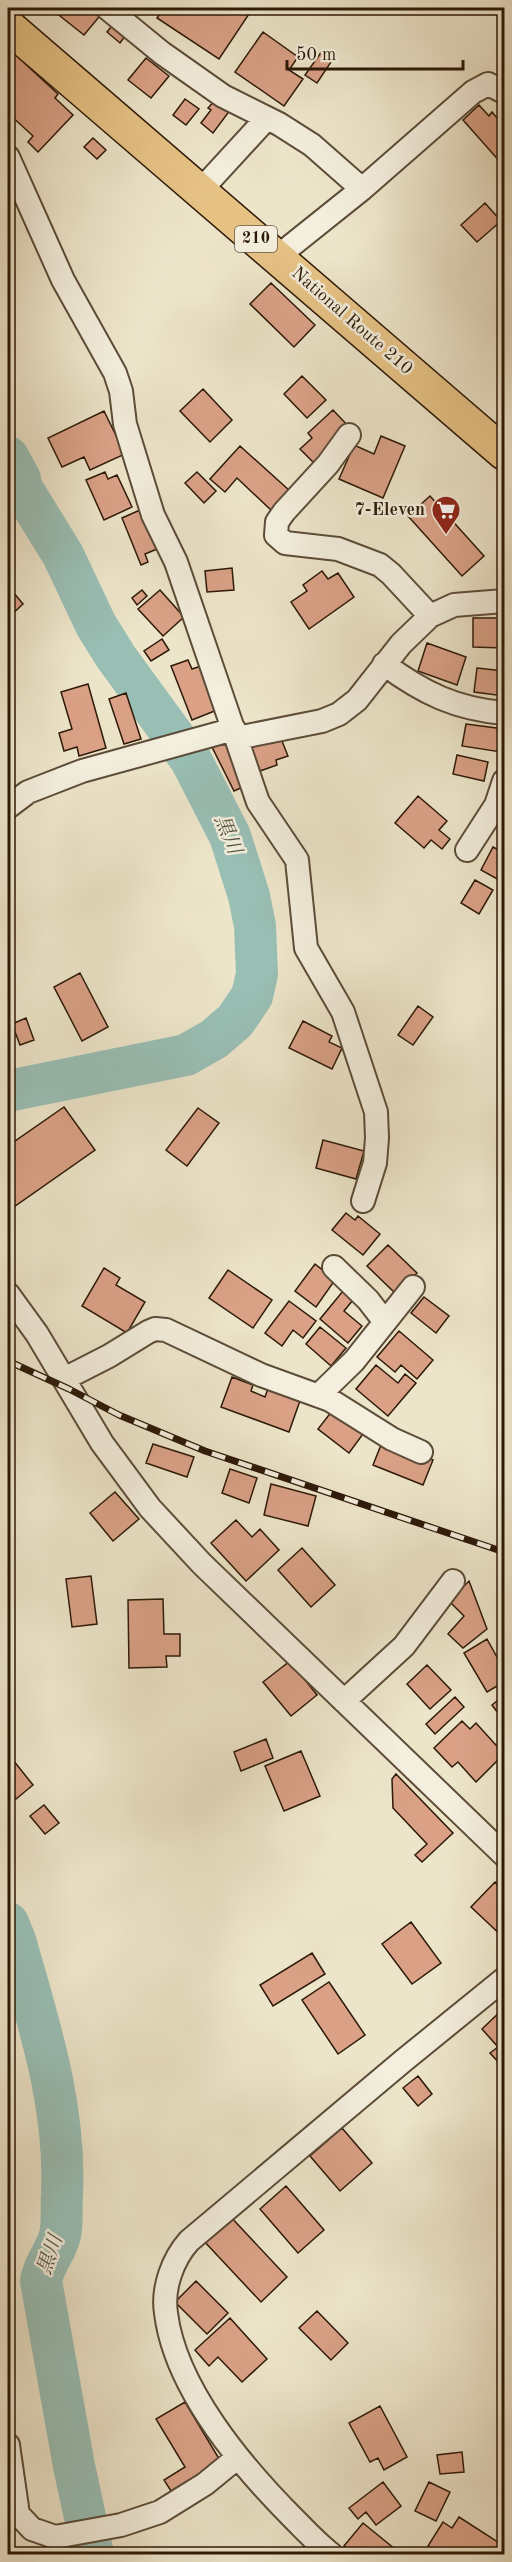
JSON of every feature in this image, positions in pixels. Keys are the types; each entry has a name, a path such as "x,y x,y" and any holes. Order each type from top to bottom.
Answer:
{"highway":[{"name":"National Route 210","path":"8,26 504,453"}],"street":[{"path":"107,8 140,36 200,80 239,105 267,118 312,145 362,189"},
{"path":"277,257 362,189 479,88 492,85 504,92"},
{"path":"200,191 267,118"},
{"path":"8,157 63,280 115,374 121,391 125,424 153,515 176,562 261,809 297,860 306,948 343,1012 373,1099 377,1122 376,1150 363,1201"},
{"path":"348,435 332,459 284,512 277,522 276,535 285,543 348,552 380,565 430,616"},
{"path":"8,807 19,797 40,786 82,771 169,747 233,733 322,721 339,714 357,700 384,664 412,632 430,616 454,605 504,601"},
{"path":"384,664 424,692 470,708 504,713"},
{"path":"467,850 496,805 504,781"},
{"path":"334,1267 368,1300 385,1322"},
{"path":"319,1395 348,1367 413,1287"},
{"path":"8,1294 37,1334 102,1443 150,1508 202,1564 504,1855"},
{"path":"64,1379 109,1356 148,1332 160,1329 174,1333 261,1375 330,1400 392,1439 421,1452"},
{"path":"344,1701 404,1646 453,1581"},
{"path":"331,2554 274,2498 238,2457 207,2413 172,2342 165,2311 166,2290 181,2250 403,2061 504,1979"},
{"path":"8,2445 18,2514 32,2529 55,2537 121,2525 160,2512 176,2504 238,2457"}],"building":[{"path":"50,8 100,8 104,11 84,35"},
{"path":"164,8 253,8 219,59 157,18"},
{"path":"115,22 128,32 120,43 107,32"},
{"path":"263,32 298,57 289,70 303,79 284,106 235,72"},
{"path":"8,48 58,94 55,98 73,115 38,152 28,142 33,136 8,113"},
{"path":"322,51 333,59 317,83 305,75"},
{"path":"146,58 169,76 151,98 128,80"},
{"path":"217,98 231,109 213,133 201,123 211,110 208,108"},
{"path":"185,99 199,109 186,125 173,115"},
{"path":"479,105 489,116 492,112 504,126 504,160 501,163 463,120"},
{"path":"93,138 106,150 97,159 84,147"},
{"path":"485,203 501,221 477,242 461,225"},
{"path":"271,283 315,325 294,347 250,304"},
{"path":"302,376 326,400 307,418 284,394"},
{"path":"203,389 232,420 210,442 180,411"},
{"path":"333,410 351,429 315,464 300,449 312,438 308,433"},
{"path":"104,411 125,454 90,470 84,457 62,467 48,438"},
{"path":"381,436 405,446 383,498 339,479 354,445 374,454"},
{"path":"240,446 290,491 272,511 237,478 225,492 210,479"},
{"path":"105,472 108,479 117,475 132,507 104,520 86,480"},
{"path":"197,472 216,491 204,503 185,483"},
{"name":"7-Eleven","path":"430,496 484,556 462,576 408,516"},
{"path":"140,510 157,549 145,554 148,562 141,565 122,518"},
{"path":"232,568 234,590 207,592 205,571"},
{"path":"322,571 328,579 338,573 354,597 309,629 291,602 307,591 303,585"},
{"path":"8,586 23,604 8,618"},
{"path":"142,590 147,596 137,605 132,598"},
{"path":"160,590 184,617 163,636 138,609"},
{"path":"473,618 504,618 504,648 473,647"},
{"path":"162,639 169,650 151,661 144,651"},
{"path":"427,643 466,657 457,685 418,671"},
{"path":"188,660 192,669 204,665 222,708 192,720 171,666"},
{"path":"477,668 504,671 504,696 474,692"},
{"path":"88,684 106,748 79,756 77,747 64,751 59,733 72,729 61,692"},
{"path":"126,693 141,739 124,744 109,699"},
{"path":"466,724 504,729 501,752 462,746"},
{"path":"280,736 288,756 276,760 277,765 260,771 251,748"},
{"path":"231,737 245,786 234,791 212,747"},
{"path":"457,755 488,762 484,781 453,774"},
{"path":"418,796 447,821 439,830 450,839 442,849 431,840 424,848 395,823"},
{"path":"493,847 504,853 504,870 499,880 481,870"},
{"path":"475,880 493,890 479,914 461,903"},
{"path":"80,973 108,1027 82,1041 54,987"},
{"path":"418,1006 433,1017 413,1045 398,1035"},
{"path":"26,1018 34,1040 20,1045 12,1024"},
{"path":"303,1021 332,1036 329,1042 342,1048 332,1069 289,1048"},
{"path":"64,1107 95,1150 8,1211 8,1146"},
{"path":"198,1108 219,1123 187,1166 166,1150"},
{"path":"323,1140 364,1151 356,1179 316,1168"},
{"path":"346,1213 355,1220 358,1216 380,1234 363,1255 332,1230"},
{"path":"388,1245 417,1273 396,1294 367,1266"},
{"path":"315,1264 335,1280 316,1307 295,1291"},
{"path":"104,1268 120,1278 116,1285 145,1302 127,1333 82,1306"},
{"path":"228,1270 272,1300 253,1328 209,1298"},
{"path":"343,1291 353,1300 344,1311 362,1326 348,1343 320,1319"},
{"path":"424,1297 449,1316 436,1333 411,1313"},
{"path":"289,1301 316,1321 303,1338 293,1330 282,1346 265,1333"},
{"path":"320,1327 346,1348 331,1366 306,1344"},
{"path":"399,1331 433,1360 417,1379 401,1365 395,1372 377,1357"},
{"path":"376,1365 398,1383 405,1374 416,1383 388,1416 356,1389"},
{"path":"232,1377 253,1385 251,1391 265,1397 270,1383 302,1395 289,1432 221,1407"},
{"path":"332,1411 363,1434 349,1453 318,1429"},
{"path":"383,1440 433,1460 423,1485 373,1465"},
{"path":"153,1444 194,1457 187,1477 146,1463"},
{"path":"230,1469 257,1478 249,1503 222,1493"},
{"path":"271,1484 316,1496 308,1526 264,1515"},
{"path":"115,1492 139,1519 113,1541 90,1513"},
{"path":"236,1520 252,1537 260,1529 279,1550 246,1581 211,1543"},
{"path":"302,1548 335,1585 311,1607 278,1570"},
{"path":"91,1576 97,1624 72,1627 66,1579"},
{"path":"469,1581 487,1629 463,1648 448,1634 464,1616 449,1601"},
{"path":"163,1599 164,1634 180,1634 180,1656 166,1656 167,1667 129,1668 128,1600"},
{"path":"487,1639 504,1670 504,1682 487,1692 464,1653"},
{"path":"290,1661 317,1695 291,1716 263,1682"},
{"path":"427,1665 451,1690 430,1709 407,1684"},
{"path":"504,1695 504,1721 492,1705"},
{"path":"455,1697 464,1707 435,1734 426,1724"},
{"path":"462,1721 470,1729 476,1723 504,1754 476,1782 458,1762 452,1767 434,1748"},
{"path":"266,1739 273,1758 241,1771 234,1752"},
{"path":"301,1751 320,1796 284,1811 265,1766"},
{"path":"9,1755 33,1785 16,1799 8,1789"},
{"path":"396,1774 453,1833 422,1862 415,1855 427,1844 393,1808 392,1779"},
{"path":"44,1805 59,1823 45,1834 30,1816"},
{"path":"495,1882 504,1891 504,1938 471,1907"},
{"path":"411,1922 441,1963 412,1984 382,1944"},
{"path":"312,1953 325,1974 273,2006 260,1985"},
{"path":"329,1982 365,2035 338,2054 302,2000"},
{"path":"504,2008 504,2064 502,2066 490,2053 498,2047 482,2029"},
{"path":"418,2076 432,2094 418,2106 403,2088"},
{"path":"342,2128 372,2163 340,2191 310,2156"},
{"path":"286,2186 324,2230 298,2253 260,2209"},
{"path":"228,2214 287,2277 261,2302 202,2239"},
{"path":"196,2281 228,2313 207,2334 175,2302"},
{"path":"317,2311 348,2343 331,2360 299,2328"},
{"path":"230,2318 267,2359 242,2382 218,2357 209,2366 195,2350"},
{"path":"185,2402 221,2462 171,2491 164,2480 185,2467 156,2419"},
{"path":"380,2406 407,2457 384,2470 378,2458 370,2462 349,2423"},
{"path":"462,2452 464,2472 440,2474 437,2455"},
{"path":"383,2482 401,2506 376,2525 366,2512 358,2519 349,2508"},
{"path":"429,2482 450,2492 436,2521 415,2511"},
{"path":"459,2517 504,2546 501,2554 441,2554 428,2546 443,2522 452,2528"},
{"path":"363,2523 395,2549 390,2554 354,2554 344,2546"}],"waterway":[{"name":"黒川","path":"8,457 20,479 21,487 63,555 96,625 116,657 191,760 230,836 249,896 255,926 257,974 252,996 235,1021 214,1039 186,1055 8,1091"},
{"name":"黒川","path":"8,1923 15,1940 49,2065 60,2129 61,2230 41,2281 74,2466 93,2554"}],"railway":[{"path":"8,1361 119,1415 205,1451 504,1552"}],"place":[{"name":"7-Eleven","path":"446,536"}]}
